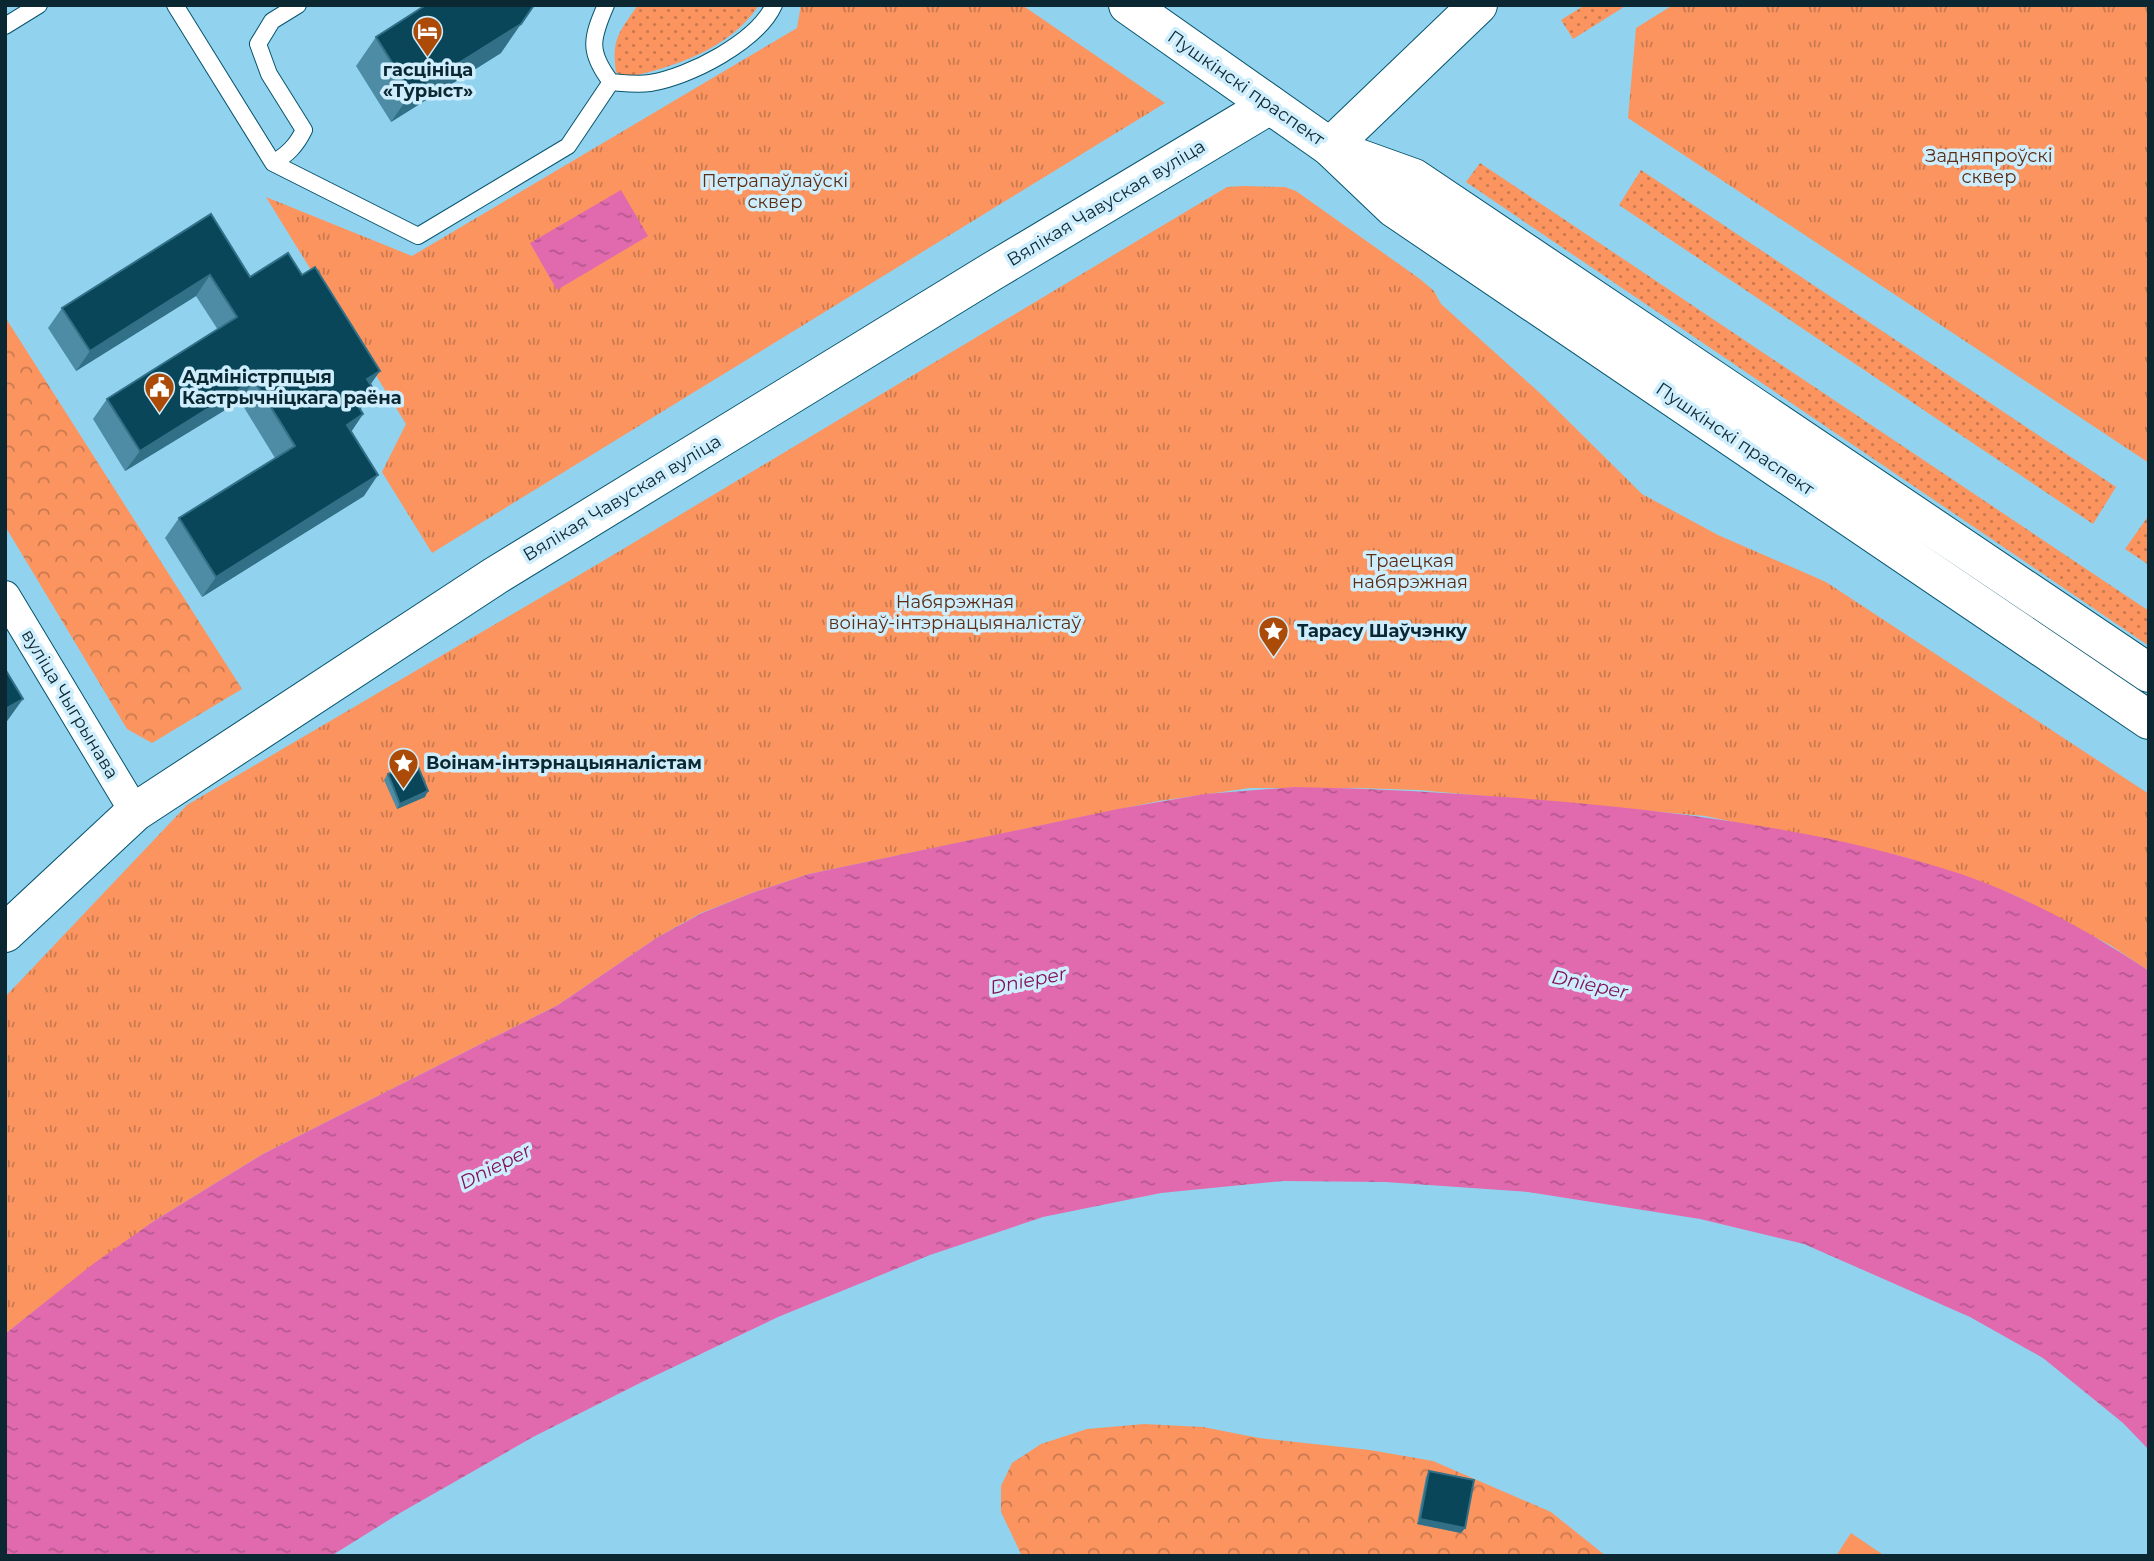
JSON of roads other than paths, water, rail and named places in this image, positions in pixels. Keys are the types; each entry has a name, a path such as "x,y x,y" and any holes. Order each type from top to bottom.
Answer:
{"main road":[{"name":"Пушкінскі праспект","path":"1128,5 1330,147 1394,208 2149,720"},
{"path":"1330,147 1478,5"},
{"name":"Вялікая Чавуская вуліца","path":"5,933 135,812 495,576 991,272 1270,105"},
{"name":"Пушкінскі праспект","path":"1330,147 1414,178 2149,673"}],"street":[{"name":"вуліца Чыгрынава","path":"5,596 135,812"}],"lane":[{"path":"5,26 39,5"},
{"path":"175,5 273,163 418,236 568,146 611,82"},
{"path":"273,163 289,154 303,130 270,74 258,44 272,21 298,5"},
{"path":"607,5 598,23 592,46 599,65 611,82"},
{"path":"611,82 651,83 692,69 748,36 774,5"}],"water":[{"path":"621,190 648,236 557,290 530,243"},
{"name":"Dnieper","path":"1295,787 1446,793 1597,805 1689,815 1826,838 1916,860 1986,883 2058,917 2149,971 2149,1450 2123,1423 2043,1358 1970,1317 1804,1244 1700,1219 1528,1192 1385,1182 1283,1181 1161,1193 1043,1217 930,1255 778,1317 640,1383 533,1437 331,1556 5,1556 5,1334 93,1264 154,1221 263,1154 558,1005 658,937 702,913 752,893 809,874 1118,809 1205,794"}],"place":[{"name":"гасцініца «Турыст»","path":"428,59"},
{"name":"Адміністрпцыя Кастрычніцкага раёна","path":"159,414"},
{"name":"Тарасу Шаўчэнку","path":"1274,658"},
{"name":"Воінам-інтэрнацыяналістам","path":"403,790"}],"park label":[{"name":"Задняпроўскі сквер","path":"1989,166"},
{"name":"Петрапаўлаўскі сквер","path":"775,191"},
{"name":"Траецкая набярэжная","path":"1410,571"},
{"name":"Набярэжная воінаў-інтэрнацыяналістаў","path":"955,612"}]}
